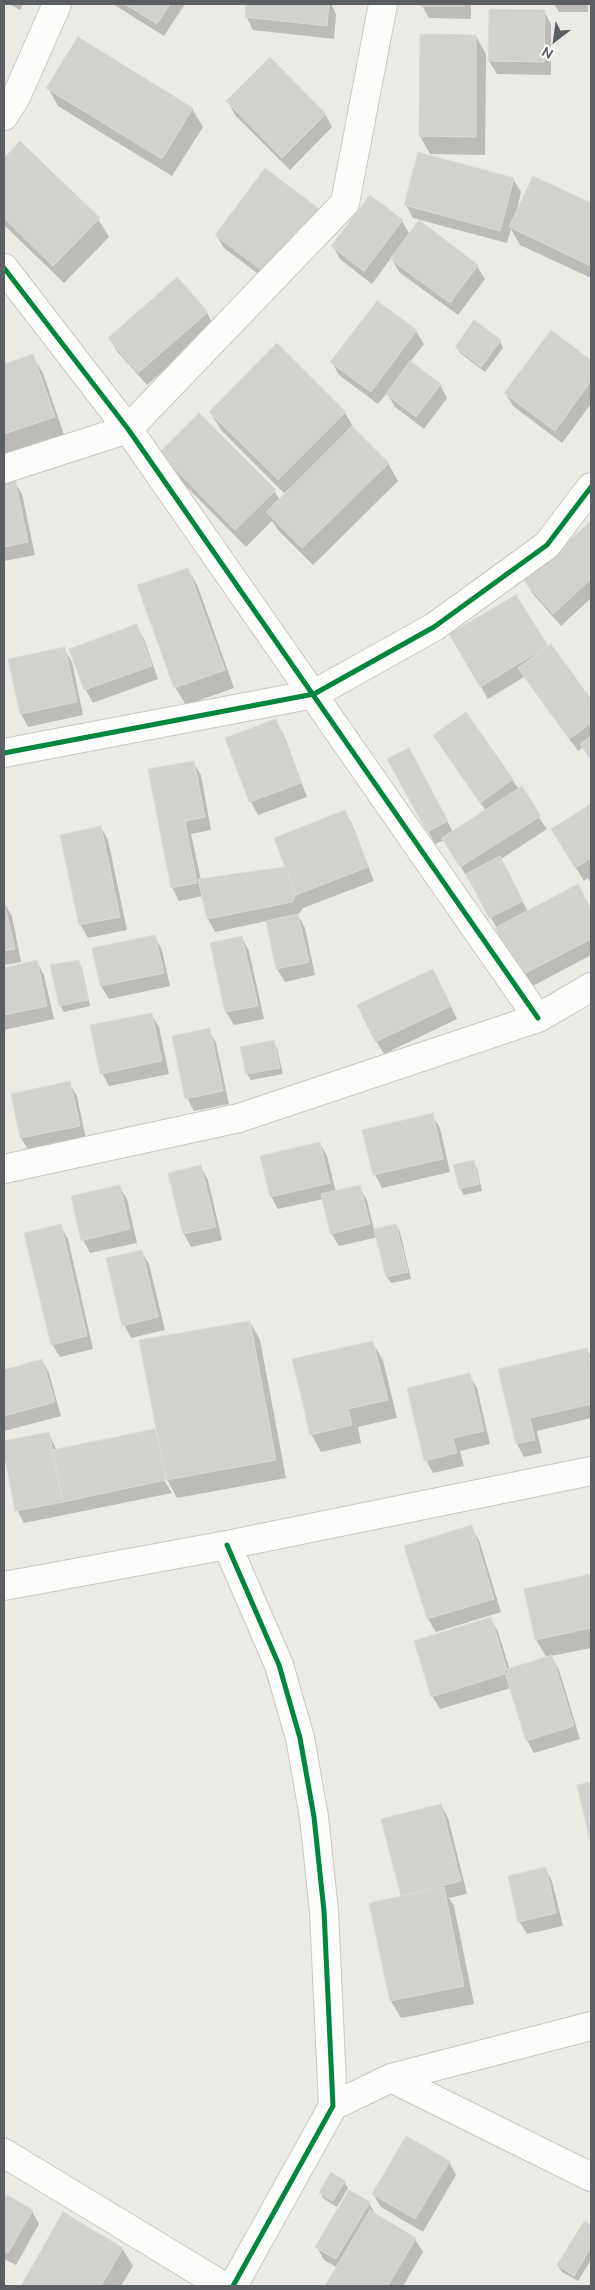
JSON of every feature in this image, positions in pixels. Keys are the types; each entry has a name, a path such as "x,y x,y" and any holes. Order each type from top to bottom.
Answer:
{"street":[{"path":"4,116 16,97 58,4"},
{"path":"4,470 128,429 345,204 383,4"},
{"path":"4,268 128,429 538,1018"},
{"path":"4,753 314,694 434,627 548,545 591,487"},
{"path":"4,1169 239,1118 538,1018 591,987"},
{"path":"4,1586 227,1545 591,1471"},
{"path":"227,1545 279,1665 300,1738 314,1817 324,1911 333,2106 233,2286"},
{"path":"333,2106 390,2078 591,2026"},
{"path":"390,2078 591,2177"},
{"path":"4,2152 223,2286"}],"building":[{"path":"125,4 170,4 157,24"},
{"path":"246,4 329,4 327,26 245,17"},
{"path":"420,4 464,4 464,6 420,6"},
{"path":"489,9 545,10 544,62 488,61"},
{"path":"420,34 476,35 476,137 419,136"},
{"path":"78,37 193,108 162,159 46,88"},
{"path":"270,57 326,114 282,158 226,101"},
{"path":"20,141 100,218 53,266 4,218 4,158"},
{"path":"418,152 514,178 500,231 404,205"},
{"path":"265,168 319,209 269,276 215,235"},
{"path":"533,176 591,203 591,266 509,227"},
{"path":"370,195 403,220 364,271 331,246"},
{"path":"419,220 478,265 450,303 390,259"},
{"path":"177,277 208,312 138,373 108,338"},
{"path":"377,301 417,330 371,392 330,362"},
{"path":"474,320 501,340 481,367 455,347"},
{"path":"551,330 591,360 591,381 555,431 504,393"},
{"path":"277,343 346,412 278,480 209,412"},
{"path":"33,354 55,417 4,434 4,364"},
{"path":"410,361 441,384 416,417 386,394"},
{"path":"199,413 276,490 235,530 159,453"},
{"path":"352,426 389,463 302,548 266,512"},
{"path":"15,479 28,542 4,547 4,481"},
{"path":"591,521 591,579 553,614 524,581"},
{"path":"188,568 225,670 174,688 137,585"},
{"path":"516,595 548,646 480,687 449,634"},
{"path":"137,624 152,666 84,690 69,649"},
{"path":"551,644 591,699 591,723 569,739 518,668"},
{"path":"65,647 77,702 20,714 8,659"},
{"path":"466,712 513,779 480,803 433,735"},
{"path":"276,719 301,783 249,802 225,738"},
{"path":"591,736 591,760 580,744"},
{"path":"409,748 448,821 427,832 387,759"},
{"path":"194,761 205,817 185,821 197,883 171,888 148,769"},
{"path":"522,786 541,816 460,867 442,838"},
{"path":"591,804 591,858 575,868 551,829"},
{"path":"345,810 368,867 296,895 274,838"},
{"path":"101,826 120,917 79,925 60,835"},
{"path":"500,856 523,901 489,918 466,874"},
{"path":"285,867 296,895 292,902 207,919 198,879"},
{"path":"578,884 591,909 591,939 520,976 495,928"},
{"path":"4,902 15,949 4,951"},
{"path":"298,914 309,962 276,969 266,921"},
{"path":"155,935 164,973 100,986 92,948"},
{"path":"242,936 258,1006 225,1012 210,943"},
{"path":"37,960 47,1006 4,1015 4,968"},
{"path":"79,960 88,1000 59,1006 50,965"},
{"path":"433,969 451,1006 375,1042 357,1005"},
{"path":"152,1013 162,1061 100,1074 90,1025"},
{"path":"210,1028 223,1091 185,1099 172,1036"},
{"path":"274,1040 280,1068 246,1074 240,1047"},
{"path":"70,1081 80,1126 20,1138 11,1094"},
{"path":"433,1113 443,1159 373,1175 362,1130"},
{"path":"320,1142 330,1183 270,1197 260,1156"},
{"path":"474,1160 479,1184 459,1189 453,1165"},
{"path":"201,1165 216,1227 183,1234 168,1173"},
{"path":"120,1185 130,1229 81,1241 71,1196"},
{"path":"360,1185 370,1224 330,1234 321,1194"},
{"path":"61,1224 87,1336 51,1345 24,1233"},
{"path":"396,1224 408,1272 386,1277 374,1229"},
{"path":"142,1250 158,1317 122,1326 106,1258"},
{"path":"250,1321 276,1460 166,1480 139,1340"},
{"path":"373,1341 388,1400 348,1409 352,1425 310,1435 292,1359"},
{"path":"587,1348 591,1365 591,1404 530,1418 535,1440 516,1444 498,1369"},
{"path":"42,1359 55,1402 4,1416 4,1370"},
{"path":"470,1373 484,1431 453,1438 457,1453 424,1461 407,1388"},
{"path":"155,1429 166,1480 63,1502 52,1450"},
{"path":"49,1432 63,1502 15,1511 4,1452 4,1441"},
{"path":"472,1525 494,1599 427,1619 404,1546"},
{"path":"591,1574 591,1628 535,1640 524,1589"},
{"path":"491,1617 508,1673 431,1697 414,1641"},
{"path":"552,1655 574,1726 526,1741 504,1670"},
{"path":"591,1782 591,1845 577,1785"},
{"path":"441,1804 461,1881 401,1896 381,1819"},
{"path":"546,1867 556,1913 518,1922 508,1876"},
{"path":"444,1887 464,1986 390,2001 369,1903"},
{"path":"406,2136 450,2161 415,2219 372,2194"},
{"path":"331,2172 345,2181 333,2201 319,2193"},
{"path":"349,2190 370,2202 336,2259 315,2247"},
{"path":"7,2195 33,2210 8,2253 4,2251 4,2200"},
{"path":"370,2210 416,2238 388,2286 325,2286"},
{"path":"63,2212 123,2248 101,2286 21,2286"},
{"path":"584,2221 591,2225 591,2247 574,2276 557,2265"}],"cycle path":[{"path":"4,268 128,429 538,1018"},
{"path":"4,753 314,694 434,627 547,545 591,487"},
{"path":"227,1545 279,1665 300,1738 314,1817 324,1911 333,2106 233,2286"}]}
